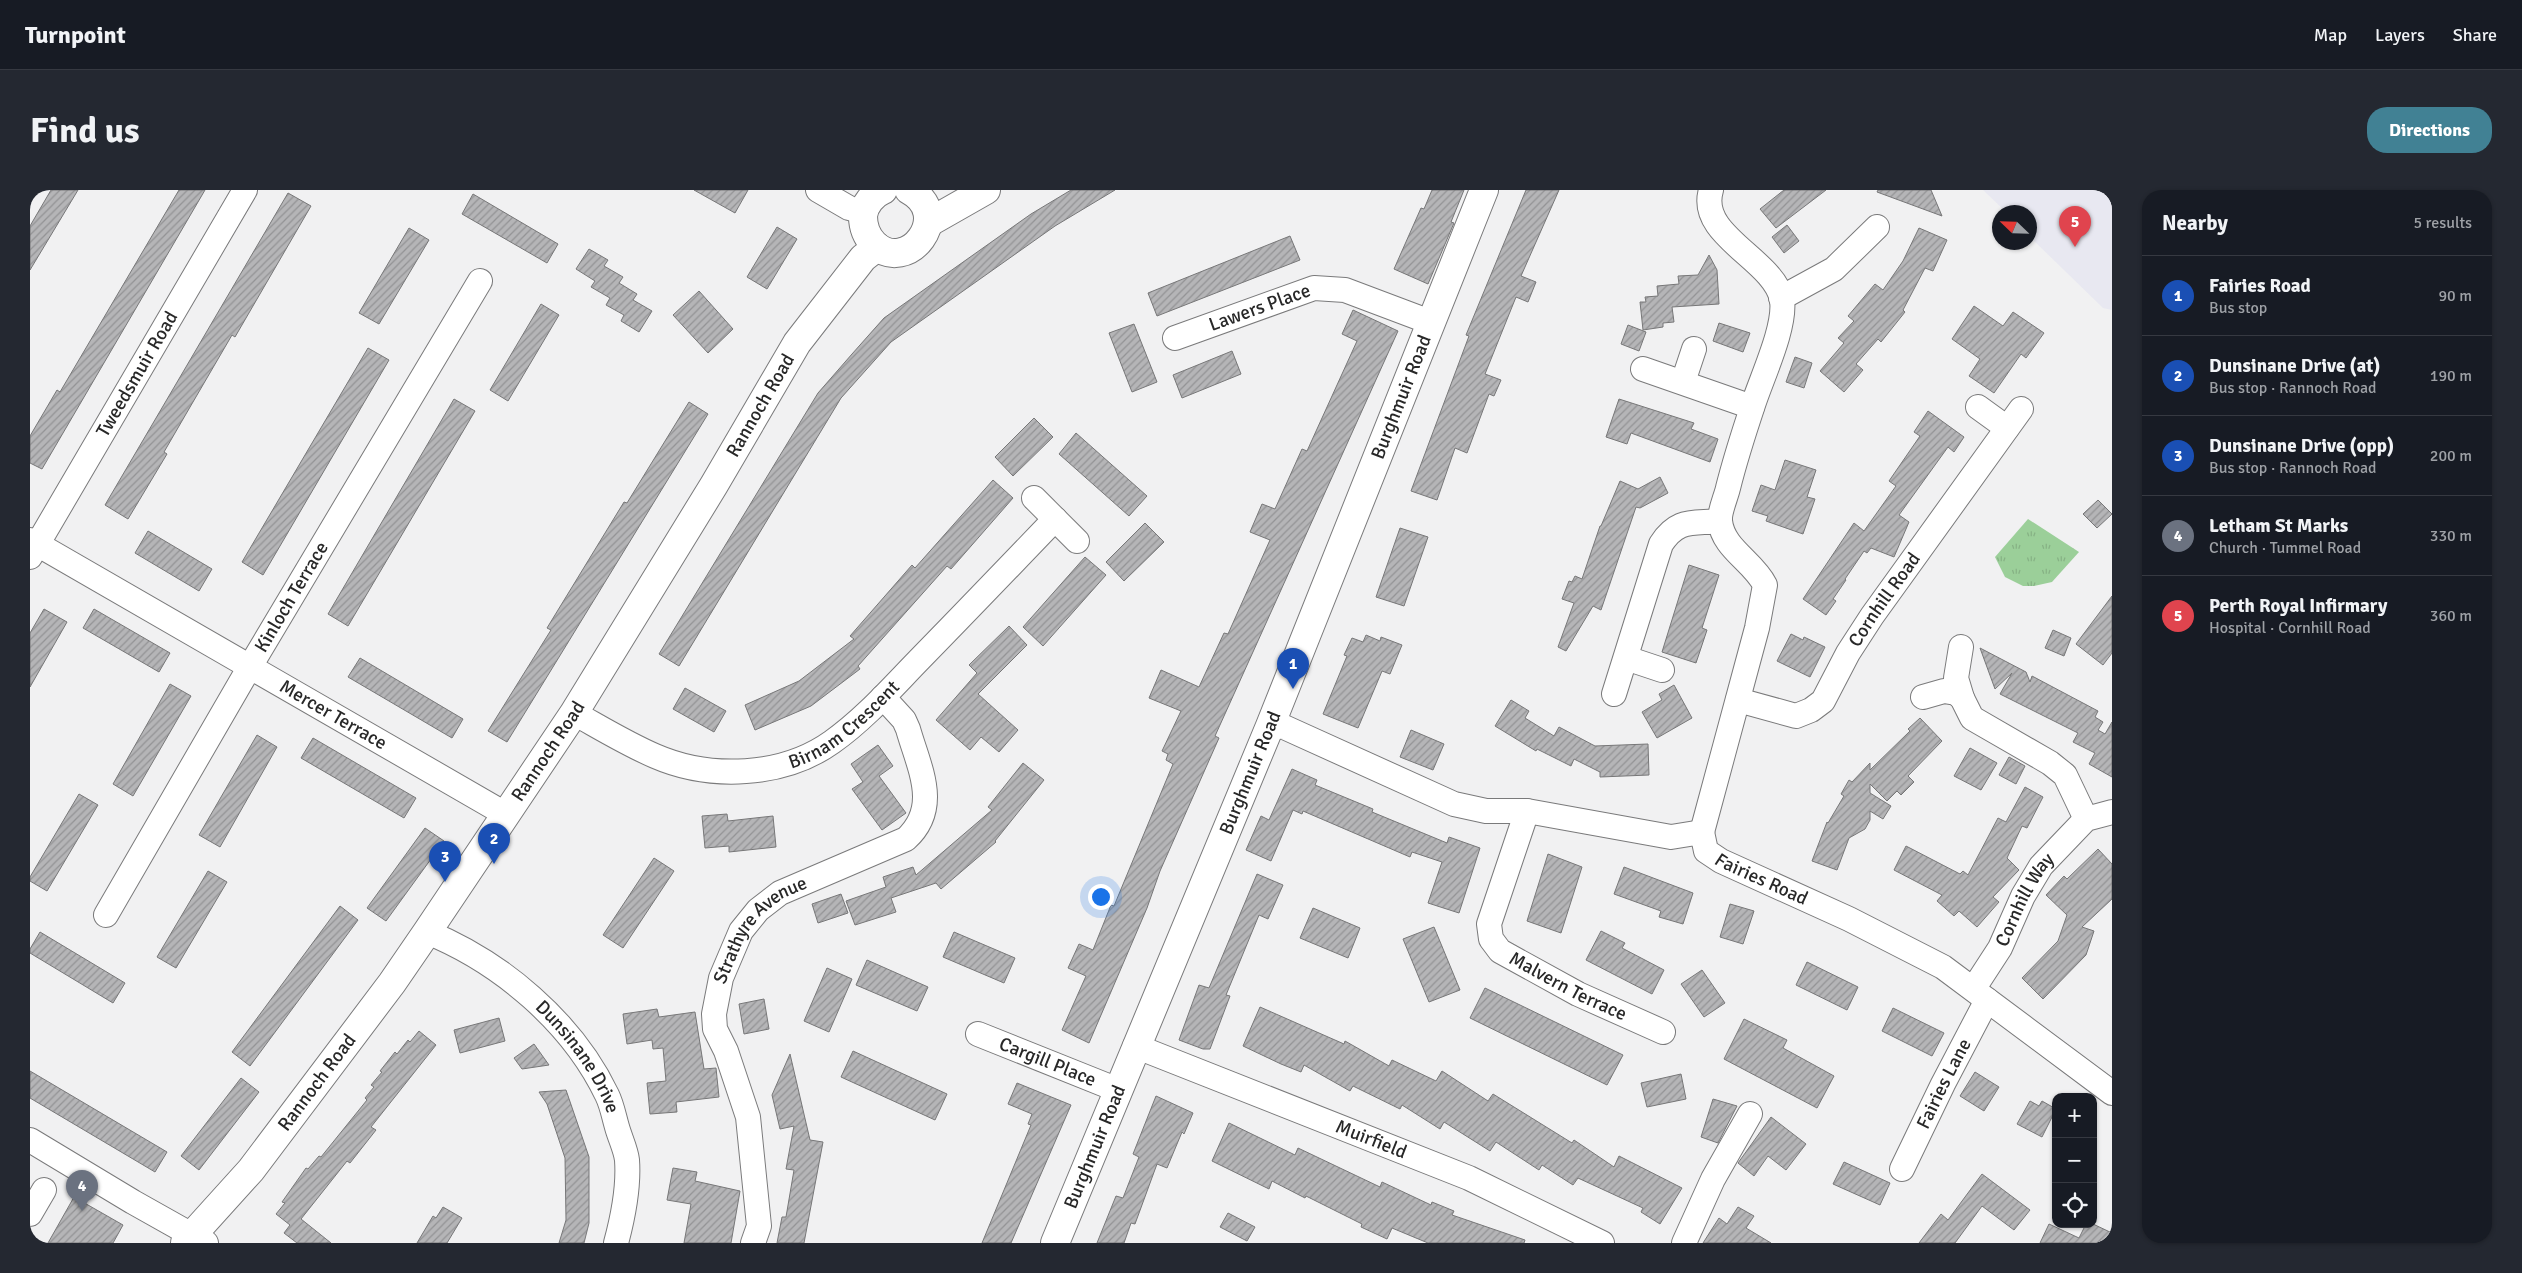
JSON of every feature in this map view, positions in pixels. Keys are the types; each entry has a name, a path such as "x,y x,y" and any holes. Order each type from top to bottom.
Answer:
{"street":[{"name":"Tweedsmuir Road","path":"32,547 245,190"},
{"path":"818,190 849,208 864,212"},
{"path":"883,190 869,201 864,212 865,231 877,247 889,252 909,249 915,246 924,236 928,223 928,213 919,196 909,190"},
{"path":"928,223 986,190"},
{"name":"Burghmuir Road","path":"1055,1243 1270,726 1484,190"},
{"path":"1702,832 1763,604 1765,585 1754,567 1730,546 1720,521 1752,407 1782,319 1782,298 1772,279 1727,236 1710,213 1711,190"},
{"path":"1782,298 1834,269 1877,227"},
{"name":"Rannoch Road","path":"194,1240 256,1164 392,983 574,713 714,485 797,343 863,258 877,247"},
{"name":"Kinloch Terrace","path":"106,915 250,667 480,281"},
{"name":"Lawers Place","path":"1175,338 1314,288 1345,290 1430,322"},
{"path":"1683,382 1694,349"},
{"path":"1643,369 1752,407"},
{"path":"1978,407 2007,428"},
{"name":"Cornhill Road","path":"1738,700 1796,716 1811,710 1823,701 1848,653 1872,616 2021,409"},
{"path":"1034,498 1077,541"},
{"name":"Birnam Crescent","path":"574,713 656,756 692,767 744,772 775,767 812,754 833,741 883,697 1055,519"},
{"path":"1614,694 1661,544 1679,525 1720,521"},
{"name":"Mercer Terrace","path":"32,547 68,561 506,816"},
{"path":"1961,647 1956,678 1962,698 1972,718 2050,763 2065,775 2086,819 2112,812"},
{"path":"1626,658 1662,670"},
{"path":"1923,697 1949,691 1962,698"},
{"name":"Strathyre Avenue","path":"753,1243 759,1226 748,1117 726,1051 715,1029 715,999 721,978 741,930 768,901 780,893 906,840 914,832 927,800 908,729 904,720 883,697"},
{"name":"Fairies Road","path":"1270,726 1284,727 1454,804 1486,812 1527,811 1671,837 1702,832 1706,851 1721,862 1858,924 1943,967 2112,1093"},
{"name":"Malvern Terrace","path":"1527,811 1489,924 1491,939 1500,951 1578,994 1663,1032"},
{"name":"Cornhill Way","path":"1981,994 2023,896 2041,866 2086,819"},
{"name":"Dunsinane Drive","path":"427,932 478,959 526,992 551,1013 596,1074 608,1097 627,1160 624,1216 616,1243"},
{"name":"Fairies Lane","path":"1902,1169 1943,1084 1981,994"},
{"name":"Cargill Place","path":"978,1034 1118,1090"},
{"name":"Muirfield","path":"1136,1046 1469,1178 1602,1243"},
{"path":"1684,1243 1713,1179 1750,1114"},
{"path":"30,1140 194,1240"},
{"path":"30,1214 44,1190"}],"shaded area":[{"path":"1983,190 2112,190 2112,310 2103,308 2037,244 2037,205 1999,205"}],"green space":[{"path":"2028,519 2079,552 2052,582 2034,586 2023,586 2005,577 1995,557"}],"building":[{"path":"51,190 78,190 30,270 30,226"},
{"path":"179,190 205,190 42,469 30,463 30,436 57,390 60,392"},
{"path":"694,190 748,190 735,213"},
{"path":"1071,190 1115,190 1055,226 891,342 841,398 679,666 659,654 818,393 852,354 884,318 1031,214"},
{"path":"1432,190 1464,190 1451,222 1454,223 1428,284 1394,269 1421,208 1424,209"},
{"path":"1526,190 1559,190 1521,276 1536,282 1528,302 1516,297 1485,374 1501,380 1494,396 1489,394 1467,453 1455,448 1437,500 1411,491 1469,336 1466,335"},
{"path":"1784,190 1826,190 1776,228 1760,209"},
{"path":"1878,190 1931,190 1942,216 1877,192"},
{"path":"288,193 311,206 235,337 232,335 164,452 167,454 128,519 105,505"},
{"path":"473,194 558,244 547,263 462,214"},
{"path":"1787,225 1799,241 1784,253 1772,237"},
{"path":"777,227 797,239 767,289 747,277"},
{"path":"409,228 429,240 379,324 359,313"},
{"path":"1919,228 1947,240 1933,271 1925,268 1903,310 1905,312 1881,342 1878,339 1856,364 1863,370 1844,392 1820,371 1844,343 1838,338 1854,321 1848,316 1875,284 1883,290 1903,261"},
{"path":"1290,236 1300,260 1157,316 1148,293"},
{"path":"589,249 608,260 604,266 623,277 619,283 637,294 633,300 652,311 639,332 621,321 624,315 606,305 610,298 591,287 595,281 576,269"},
{"path":"1709,255 1717,270 1719,304 1672,307 1674,322 1663,323 1663,327 1643,330 1640,302 1646,302 1645,297 1658,296 1657,286 1679,284 1678,276 1698,275"},
{"path":"699,291 733,329 708,353 673,315"},
{"path":"541,304 559,315 508,401 490,390"},
{"path":"1974,306 2003,326 2013,312 2044,333 2026,358 2021,354 1994,393 1969,376 1980,359 1952,339"},
{"path":"1353,310 1398,331 1215,736 1219,738 1160,871 1147,908 1089,1043 1062,1030 1086,976 1068,968 1079,944 1093,950 1111,905 1114,906 1173,764 1166,760 1168,754 1162,751 1181,711 1149,698 1161,670 1199,687 1224,633 1228,634 1270,540 1250,532 1262,504 1275,509 1302,449 1307,451 1357,341 1342,334"},
{"path":"1719,323 1750,333 1743,352 1713,341"},
{"path":"1134,324 1157,382 1132,392 1109,333"},
{"path":"1628,325 1646,332 1639,351 1621,344"},
{"path":"368,348 389,360 263,575 242,562"},
{"path":"1232,351 1241,374 1182,398 1173,375"},
{"path":"1795,357 1812,363 1804,388 1786,382"},
{"path":"454,399 475,411 348,626 328,614"},
{"path":"1619,399 1694,423 1691,429 1718,439 1710,462 1631,433 1627,444 1606,437"},
{"path":"689,402 708,414 507,742 488,731 551,630 547,628 624,502 627,503"},
{"path":"1928,411 1964,437 1954,452 1948,447 1899,515 1909,522 1894,557 1871,548 1867,553 1864,551 1833,599 1836,601 1826,615 1803,599 1854,523 1864,531 1896,486 1889,481 1920,436 1914,432"},
{"path":"1034,418 1053,437 1013,476 995,457"},
{"path":"1076,433 1147,496 1129,516 1059,454"},
{"path":"1785,460 1816,470 1807,497 1815,499 1803,534 1766,521 1768,516 1752,511 1761,485 1775,490"},
{"path":"1660,477 1668,493 1640,508 1636,507 1601,610 1593,606 1566,651 1558,647 1574,603 1562,599 1569,581 1572,582 1575,576 1582,579 1600,526 1620,481 1638,489"},
{"path":"993,480 1013,498 951,569 947,566 858,666 860,669 811,706 755,730 745,705 799,681 854,639 850,636 912,565 915,568"},
{"path":"2098,500 2112,514 2097,528 2083,514"},
{"path":"1145,523 1164,542 1124,581 1106,562"},
{"path":"1400,528 1428,537 1404,606 1376,597"},
{"path":"148,531 212,569 199,591 135,553"},
{"path":"1085,557 1106,575 1043,646 1023,627"},
{"path":"1689,565 1719,575 1702,628 1707,630 1696,663 1662,652"},
{"path":"2112,596 2112,653 2103,665 2076,644"},
{"path":"44,609 67,622 30,687 30,633"},
{"path":"94,609 170,653 159,672 83,628"},
{"path":"1009,626 1027,645 978,694 1018,730 999,752 981,737 970,750 936,720 977,673 969,665"},
{"path":"2053,630 2071,638 2064,656 2045,648"},
{"path":"1791,634 1803,640 1804,637 1825,647 1810,677 1777,661"},
{"path":"1366,635 1380,641 1381,637 1402,645 1390,674 1382,671 1358,728 1323,714 1347,656 1344,655 1352,638 1363,642"},
{"path":"1980,648 2026,672 2030,682 2032,676 2098,711 2095,717 2103,722 2098,730 2105,734 2112,722 2112,777 2089,764 2095,753 2073,742 2078,733 2000,694 2012,673 1995,689"},
{"path":"360,658 463,719 452,738 348,677"},
{"path":"170,684 191,696 133,796 113,784"},
{"path":"1674,685 1692,718 1657,738 1642,712 1662,700 1659,694"},
{"path":"685,688 726,711 714,732 673,709"},
{"path":"1511,700 1529,711 1525,718 1554,736 1559,727 1595,746 1648,744 1649,775 1600,777 1600,772 1574,759 1571,766 1537,749 1536,751 1495,726"},
{"path":"1920,718 1942,741 1908,776 1914,782 1901,795 1897,791 1887,801 1870,784 1870,793 1891,806 1883,819 1870,811 1870,820 1865,829 1849,838 1837,870 1812,861 1827,822 1844,796 1841,794 1849,780 1852,782 1870,763 1870,770 1910,731 1908,729"},
{"path":"1411,730 1444,744 1433,770 1400,757"},
{"path":"257,735 277,747 220,847 199,835"},
{"path":"313,738 416,798 404,818 301,758"},
{"path":"878,745 893,766 879,776 906,813 882,830 852,789 863,782 851,764"},
{"path":"1970,748 1997,763 1981,790 1954,776"},
{"path":"2009,757 2025,766 2016,784 1999,775"},
{"path":"1023,763 1044,780 996,842 941,889 936,883 891,898 896,912 855,925 846,901 886,887 883,877 913,867 916,875 992,810 988,807"},
{"path":"1292,769 1317,780 1315,785 1373,809 1372,812 1447,843 1449,837 1480,848 1459,913 1428,903 1442,862 1412,852 1410,857 1303,811 1302,814 1293,810 1271,861 1246,850 1261,816 1269,820"},
{"path":"2025,787 2043,797 2027,828 2022,826 2007,858 2019,870 1993,897 1999,902 1977,927 1959,911 1954,916 1937,901 1942,895 1894,870 1906,846 1960,874 1963,871 1968,875 1998,818 2006,822"},
{"path":"79,794 98,805 47,891 30,881 30,877"},
{"path":"727,814 728,821 773,816 776,847 729,852 729,846 705,848 702,816"},
{"path":"425,828 444,841 386,921 367,908"},
{"path":"2098,849 2112,864 2112,899 2082,927 2094,931 2086,955 2043,999 2022,978 2058,941 2067,915 2046,895 2064,876 2067,879"},
{"path":"1548,854 1582,867 1561,933 1527,921"},
{"path":"654,858 674,871 623,948 603,935"},
{"path":"1624,867 1693,893 1683,924 1659,917 1661,911 1614,894"},
{"path":"208,871 227,882 176,968 157,957"},
{"path":"1257,874 1283,885 1268,919 1259,915 1226,995 1230,996 1210,1049 1203,1049 1179,1040 1199,985 1209,988"},
{"path":"841,894 848,913 818,923 812,904"},
{"path":"1730,904 1754,911 1743,944 1720,937"},
{"path":"340,906 358,920 250,1066 232,1052"},
{"path":"1313,908 1360,928 1348,958 1300,938"},
{"path":"1434,927 1460,990 1429,1002 1403,939"},
{"path":"1601,931 1625,943 1622,948 1664,970 1652,994 1586,960"},
{"path":"40,932 125,983 113,1003 30,953 30,949"},
{"path":"954,932 1015,958 1004,983 943,957"},
{"path":"867,960 928,987 917,1011 856,985"},
{"path":"1807,962 1858,987 1847,1010 1796,985"},
{"path":"827,968 852,979 829,1032 804,1021"},
{"path":"1702,970 1725,1003 1704,1017 1681,984"},
{"path":"1485,988 1623,1055 1607,1085 1470,1018"},
{"path":"764,999 769,1029 744,1034 739,1004"},
{"path":"1260,1007 1344,1044 1345,1041 1389,1066 1392,1060 1436,1081 1442,1071 1488,1101 1493,1094 1572,1143 1574,1140 1614,1167 1619,1156 1682,1188 1660,1224 1641,1212 1643,1208 1578,1178 1573,1185 1542,1165 1539,1170 1496,1142 1490,1151 1444,1122 1440,1129 1402,1105 1400,1109 1353,1086 1350,1091 1304,1065 1301,1072 1281,1064 1243,1046"},
{"path":"1893,1008 1944,1033 1932,1056 1882,1031"},
{"path":"657,1009 659,1017 695,1012 704,1069 716,1068 719,1097 676,1102 677,1112 650,1114 647,1083 666,1081 663,1048 653,1049 652,1040 627,1044 623,1014"},
{"path":"499,1018 505,1041 460,1053 454,1030"},
{"path":"1744,1019 1787,1040 1783,1048 1834,1076 1817,1108 1724,1059"},
{"path":"419,1031 436,1045 371,1127 376,1130 350,1163 347,1161 301,1219 331,1243 297,1243 284,1233 290,1225 276,1214 285,1203 282,1202 306,1168 308,1169 319,1156 321,1157 367,1100 365,1098 374,1087 371,1085 395,1052 397,1054 408,1040 410,1042"},
{"path":"534,1044 549,1065 522,1069 514,1058"},
{"path":"853,1051 947,1094 935,1120 841,1077"},
{"path":"790,1054 810,1140 823,1142 804,1243 777,1243 782,1217 786,1217 794,1170 786,1169 794,1126 780,1129 772,1095"},
{"path":"30,1071 167,1152 155,1172 30,1098"},
{"path":"1975,1072 1999,1087 1984,1111 1960,1096"},
{"path":"1681,1074 1686,1099 1647,1107 1641,1083"},
{"path":"241,1078 259,1092 199,1170 181,1156"},
{"path":"1017,1083 1071,1105 1011,1243 982,1243 1031,1125 1028,1124 1032,1114 1008,1104"},
{"path":"566,1090 589,1157 589,1223 584,1243 559,1243 566,1220 565,1158 547,1104 539,1092"},
{"path":"1156,1096 1193,1113 1184,1134 1182,1132 1167,1168 1157,1164 1135,1224 1131,1223 1124,1243 1097,1243 1116,1196 1123,1198 1139,1157 1133,1154"},
{"path":"1713,1099 1737,1106 1718,1143 1701,1137"},
{"path":"2030,1101 2039,1106 2042,1101 2052,1107 2052,1117 2042,1137 2017,1124"},
{"path":"1771,1117 1806,1144 1786,1170 1768,1156 1754,1176 1738,1163"},
{"path":"1229,1123 1295,1155 1298,1148 1380,1187 1382,1182 1431,1205 1432,1202 1454,1211 1452,1215 1525,1240 1524,1243 1428,1243 1392,1228 1387,1239 1361,1227 1362,1224 1306,1196 1305,1198 1272,1181 1269,1189 1212,1161"},
{"path":"1844,1162 1890,1183 1880,1205 1833,1184"},
{"path":"673,1168 697,1172 695,1181 740,1191 731,1243 684,1243 691,1204 667,1200"},
{"path":"1982,1174 2030,1210 2014,1230 1982,1206 1955,1243 1919,1243 1941,1214 1948,1220"},
{"path":"74,1197 123,1225 113,1243 48,1243"},
{"path":"443,1207 462,1218 447,1243 417,1243 433,1216 436,1218"},
{"path":"1738,1207 1754,1216 1746,1228 1771,1243 1703,1243 1719,1218 1727,1224"},
{"path":"1228,1213 1255,1227 1247,1241 1220,1227"},
{"path":"2049,1224 2052,1225 2052,1228 2058,1228 2079,1238 2084,1228 2097,1228 2097,1226 2112,1233 2112,1243 2040,1243"}],"place":[{"name":"Perth Royal Infirmary","path":"2075,247"},
{"name":"Fairies Road","path":"1293,689"},
{"name":"Dunsinane Drive (at)","path":"494,864"},
{"name":"Dunsinane Drive (opp)","path":"445,882"},
{"name":"Letham St Marks","path":"82,1211"}]}
